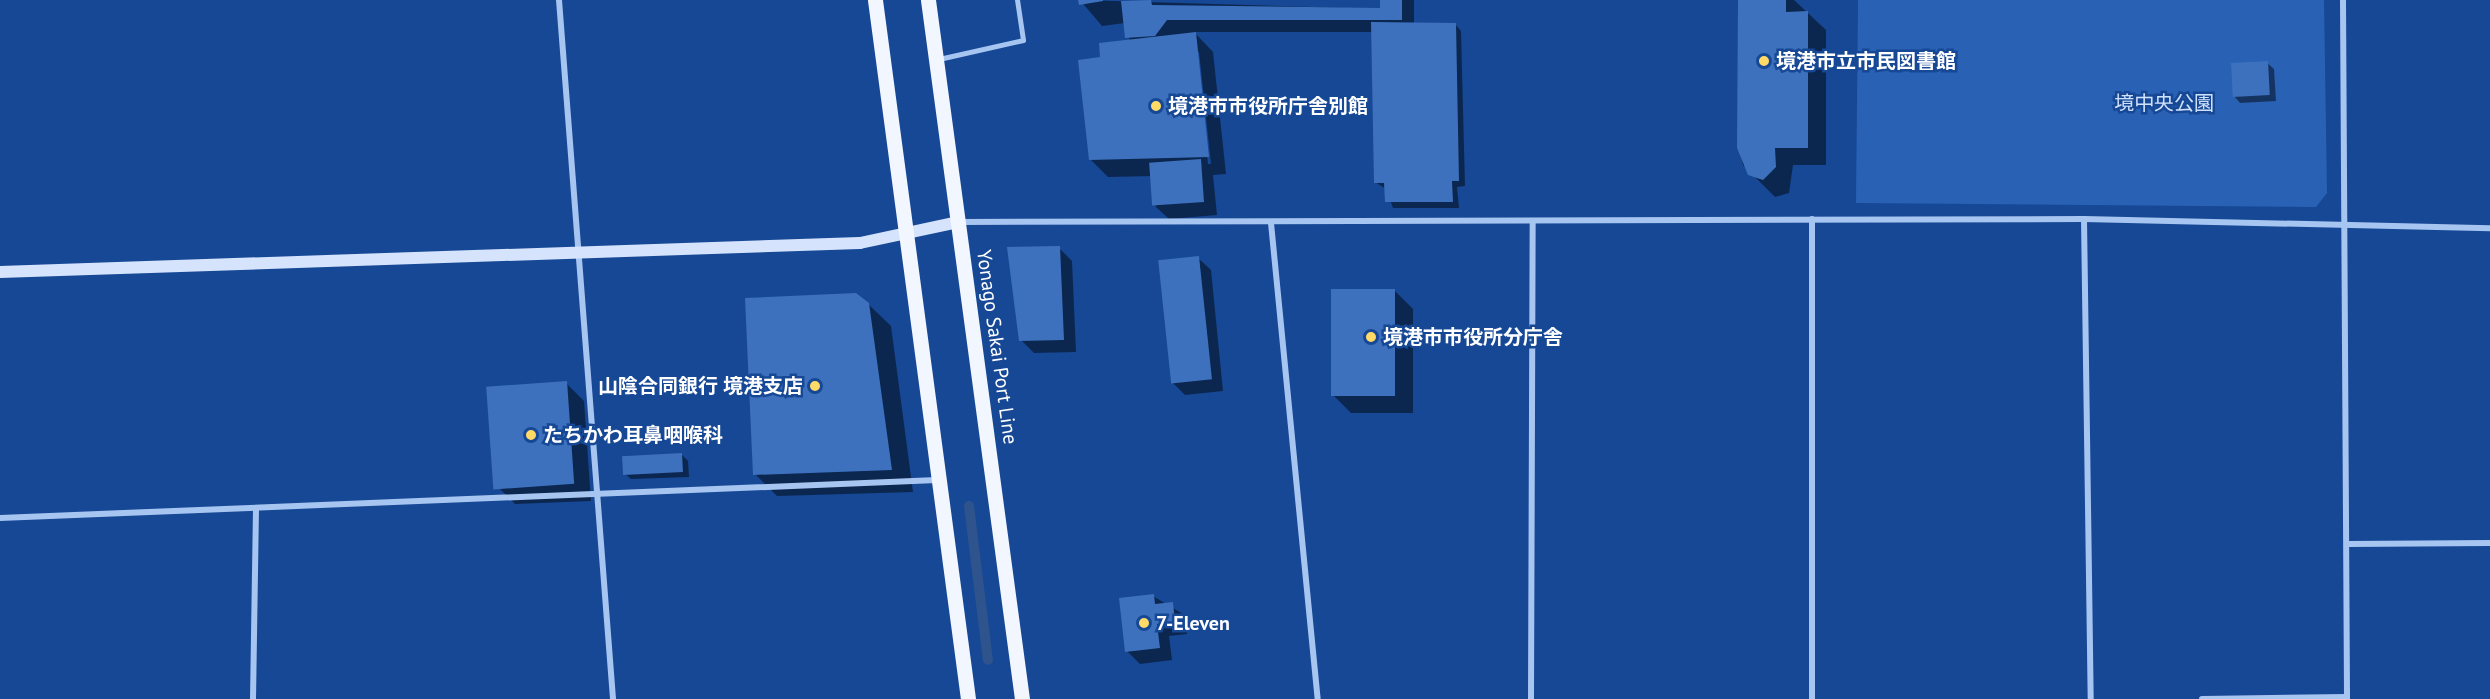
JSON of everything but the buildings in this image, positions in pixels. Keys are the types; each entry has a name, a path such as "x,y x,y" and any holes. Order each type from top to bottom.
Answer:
{"main road":[{"path":"875,0 968,699"},
{"name":"Yonago Sakai Port Line","path":"928,0 1022,699"}],"street":[{"path":"559,0 613,699"},
{"path":"2202,699 2347,698 2348,544 2343,0"},
{"path":"0,272 579,252 905,237 958,222 1533,223 1812,219 2084,219 2490,228"},
{"path":"1812,219 1812,699"},
{"path":"2084,219 2091,699"},
{"path":"1271,223 1318,699"},
{"path":"1531,699 1533,223"},
{"path":"0,518 255,510 938,480"},
{"path":"253,699 255,510"},
{"path":"2348,544 2490,543"}],"lane":[{"path":"936,60 1023,40 1017,0"}],"green space":[{"name":"境中央公園","path":"1858,0 2324,0 2327,193 2316,207 1856,203"}],"waterway":[{"path":"969,506 988,660"}],"place":[{"name":"境港市立市民図書館","path":"1764,61"},
{"name":"境港市市役所庁舎別館","path":"1156,106"},
{"name":"境港市市役所分庁舎","path":"1371,337"},
{"name":"山陰合同銀行 境港支店","path":"815,386"},
{"name":"たちかわ耳鼻咽喉科","path":"531,435"},
{"name":"7-Eleven","path":"1144,623"}]}
